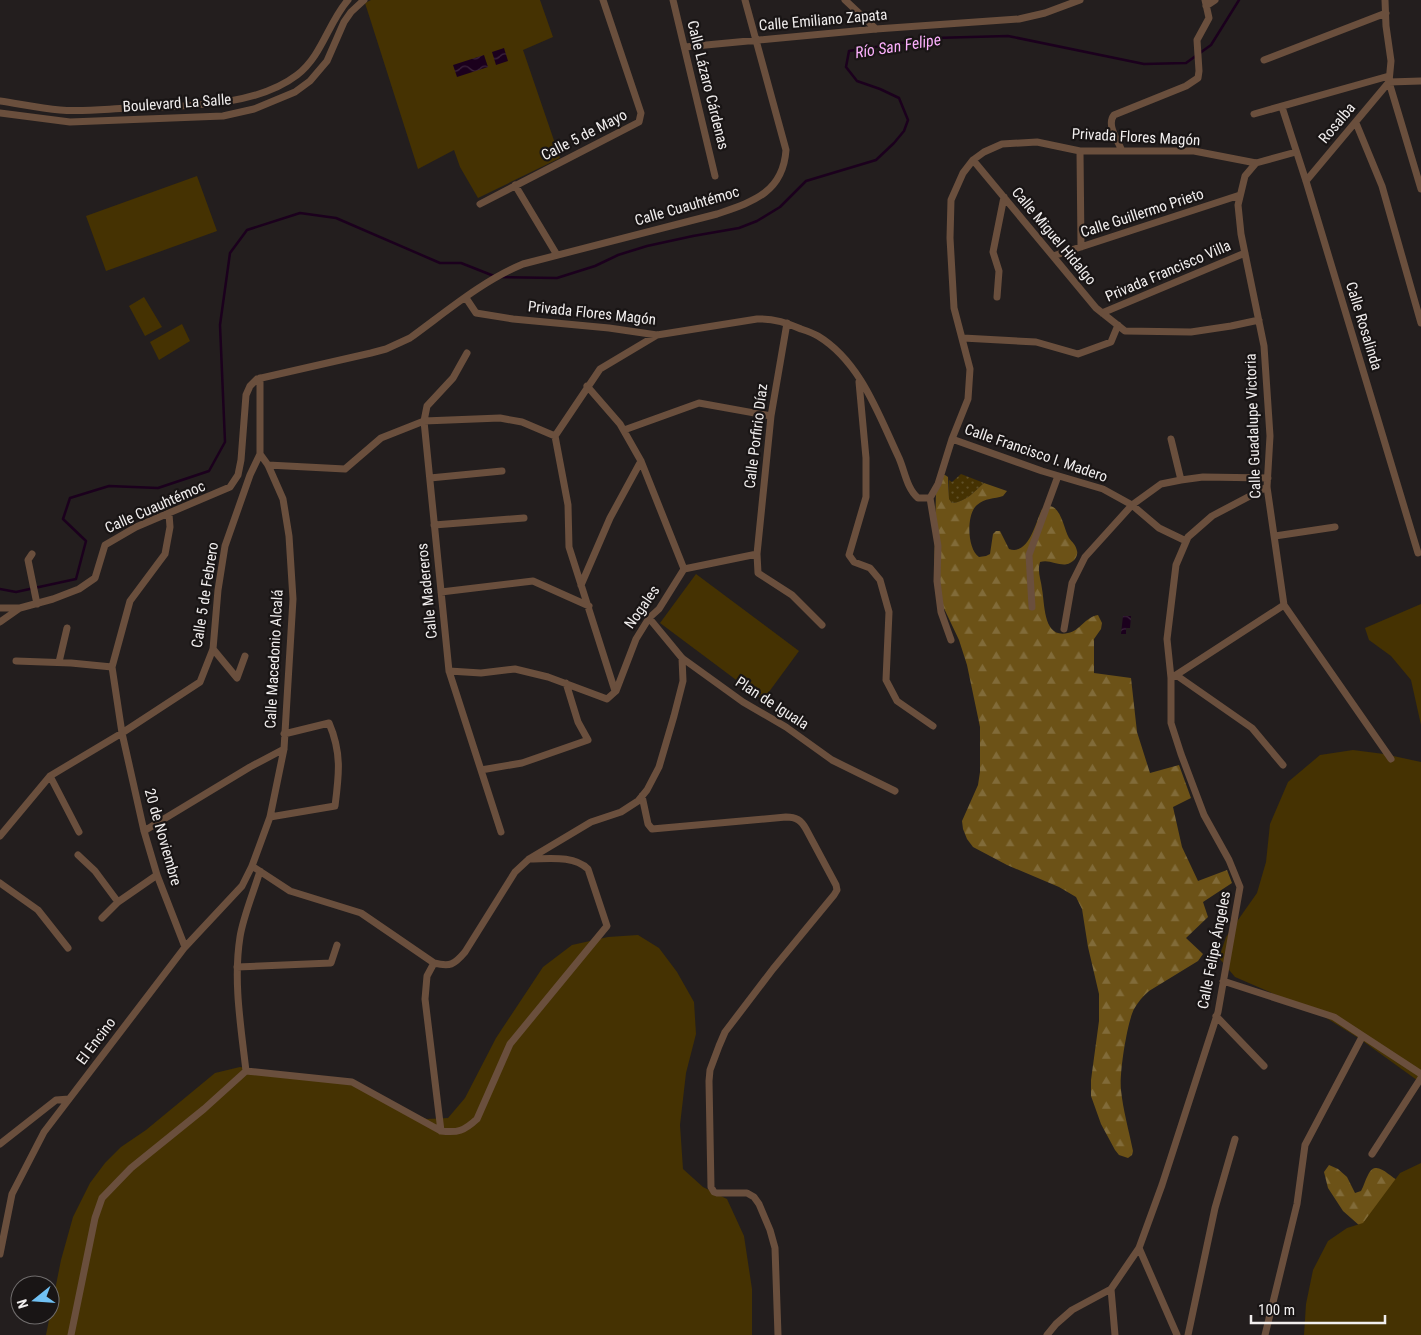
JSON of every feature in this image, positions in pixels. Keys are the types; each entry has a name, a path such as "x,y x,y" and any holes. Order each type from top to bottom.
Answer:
{"street":[{"name":"Boulevard La Salle","path":"0,101 69,111 182,106 242,100 284,84 308,65 321,47 338,12 348,0"},
{"name":"Boulevard La Salle","path":"0,113 70,122 223,116 254,109 295,92 310,82 327,61 344,22 351,12 364,0"},
{"name":"Calle 5 de Mayo","path":"480,204 634,126 641,119 640,110 603,0"},
{"name":"Calle Lázaro Cárdenas","path":"673,0 715,176"},
{"name":"Calle Cuauhtémoc","path":"0,608 20,608 37,601 53,599 79,589 95,578 105,545 136,527 230,487 238,475 242,460 246,395 250,386 260,378 386,349 410,338 484,285 523,264 717,214 757,198 772,187 781,176 786,150 745,0"},
{"path":"845,0 876,29"},
{"name":"Calle Emiliano Zapata","path":"685,47 876,29 1028,18 1080,0"},
{"path":"1122,151 1111,125 1112,117 1119,112 1191,84 1198,78 1197,38 1209,18 1206,3 1215,0"},
{"path":"1385,0 1386,26 1391,61 1389,79 1421,189"},
{"path":"1264,60 1386,13"},
{"path":"1254,114 1389,79 1421,81"},
{"name":"Rosalba","path":"1306,181 1356,123 1389,79"},
{"name":"Calle Rosalinda","path":"1282,107 1418,554"},
{"path":"1356,123 1382,186 1421,323"},
{"name":"Privada Flores Magón","path":"466,298 476,313 657,335 757,319 768,318 788,323 818,336 840,353 859,377 882,422 912,493 918,498 930,498 938,484 952,439 968,399 970,369 954,308 950,238 951,200 963,173 973,160 984,152 1002,144 1037,142 1080,151 1194,151 1256,163 1296,152"},
{"path":"1080,151 1080,247"},
{"name":"Calle Miguel Hidalgo","path":"973,160 1096,308 1125,331 1191,332 1258,320"},
{"name":"Calle Guadalupe Victoria","path":"1256,163 1245,176 1238,205 1241,234 1264,346 1270,436 1267,487 1284,605"},
{"path":"515,186 557,255"},
{"name":"Calle Guillermo Prieto","path":"1053,256 1240,195"},
{"path":"997,297 999,271 993,252 1004,197"},
{"name":"Privada Francisco Villa","path":"1102,313 1245,253"},
{"name":"Calle Porfirio Díaz","path":"757,554 771,416 788,323"},
{"path":"963,338 1036,342 1078,354 1111,342 1118,325"},
{"path":"449,671 481,673 515,669 548,677 607,699 616,691 569,547 568,505 555,436 600,369 657,335"},
{"name":"Calle Madereros","path":"467,353 453,378 427,406 424,421 449,671 501,832"},
{"path":"859,377 866,458 866,497 849,555 854,562 870,568 880,580 889,612 886,680 897,701 933,726"},
{"path":"260,378 260,454"},
{"path":"587,386 624,430 641,461 684,569 757,554 758,573 792,596 822,625"},
{"path":"624,430 699,403 771,416"},
{"path":"268,465 345,469 381,438 424,421 500,418 522,422 555,436"},
{"name":"Calle Francisco I. Madero","path":"952,439 1058,476 1103,489 1132,505 1159,528 1186,541"},
{"path":"1171,439 1181,480"},
{"name":"Calle Macedonio Alcalá","path":"252,866 270,817 284,749 293,599 283,500 268,465 260,454"},
{"name":"Calle 5 de Febrero","path":"0,836 50,776 122,733 200,682 213,649 218,590 225,546 250,475 260,454"},
{"path":"581,585 610,518 641,461"},
{"path":"430,478 502,471"},
{"path":"1032,607 1028,555 1058,476"},
{"path":"1064,629 1072,583 1085,557 1132,505 1161,484 1181,480 1203,477 1268,478"},
{"name":"Calle Felipe Ángeles","path":"1047,1335 1072,1310 1111,1289 1139,1248 1162,1185 1216,1016 1240,887 1229,860 1204,815 1180,754 1171,723 1173,677 1167,639 1176,564 1188,536 1212,516 1267,487"},
{"path":"930,498 938,546 938,581 941,612 951,640"},
{"path":"16,661 59,662 112,667 130,601 165,554 170,527 169,514"},
{"path":"434,525 524,518"},
{"path":"1275,536 1335,527"},
{"path":"32,554 28,560 37,601"},
{"name":"Nogales","path":"616,691 636,639 649,618 659,609 684,569"},
{"path":"441,592 533,581 588,606"},
{"path":"1283,765 1252,728 1173,677 1284,605 1391,759"},
{"path":"0,622 20,608"},
{"name":"Plan de Iguala","path":"649,618 682,658 743,702 786,728 817,750 895,791"},
{"path":"59,662 67,628"},
{"path":"213,649 238,678 245,656"},
{"path":"252,866 290,891 362,913 434,963 446,966 457,962 515,872 529,859 591,822 621,812 638,801 648,790 659,767 683,681 682,658"},
{"name":"20 de Noviembre","path":"112,667 122,733 144,831 157,876 185,946"},
{"path":"481,770 522,763 588,740 578,722 566,683"},
{"path":"270,817 335,806 340,774 336,740 329,723 284,734"},
{"path":"144,831 284,749"},
{"path":"50,776 79,832"},
{"path":"642,796 648,824 652,829 786,817 796,818 801,821 806,829 836,885 837,890 834,895 772,969 725,1032 718,1046 709,1075 711,1187 717,1193 747,1193 754,1196 759,1204 775,1248 778,1335"},
{"path":"78,855 95,871 118,902"},
{"path":"71,1335 95,1218 102,1198 130,1168 204,1110 246,1071 352,1082 441,1131 454,1132 467,1128 477,1120 510,1044 607,926 588,869 581,862 568,859 529,859"},
{"name":"El Encino","path":"0,1254 12,1194 44,1132 185,946 242,886 252,866"},
{"path":"246,1071 237,967 240,935 260,871"},
{"path":"102,918 118,902 157,876"},
{"path":"0,882 38,910 68,948"},
{"path":"237,967 331,963 337,945"},
{"path":"434,963 427,976 425,999 441,1131"},
{"path":"1223,981 1334,1017 1421,1074"},
{"path":"1216,1016 1264,1066"},
{"path":"1265,1335 1297,1204 1305,1145 1362,1037"},
{"path":"1372,1154 1421,1078"},
{"path":"0,1144 56,1100 69,1100"},
{"path":"1188,1335 1215,1208 1235,1139"},
{"path":"1139,1248 1177,1335"},
{"path":"1111,1289 1115,1335"}],"shaded area":[{"path":"371,0 540,0 553,37 523,50 560,158 478,198 460,167 454,150 418,169 365,3"},
{"path":"197,176 217,231 106,271 86,216"},
{"path":"144,297 162,327 145,336 129,306"},
{"path":"182,324 190,341 159,360 150,342"},
{"path":"961,474 984,483 966,498 952,503 949,499 949,480 952,482"},
{"path":"696,574 799,651 763,700 660,623"},
{"path":"1421,604 1421,725 1411,680 1391,656 1369,640 1365,628"},
{"path":"1353,750 1421,762 1421,1083 1360,1039 1320,1014 1235,977 1219,958 1226,937 1257,893 1266,862 1270,824 1288,782 1320,755"},
{"path":"638,935 659,948 677,972 694,1002 696,1034 686,1073 680,1125 683,1169 703,1187 727,1199 744,1236 752,1289 752,1335 46,1335 48,1325 60,1325 60,1275 58,1275 61,1260 73,1217 90,1183 105,1163 121,1147 146,1130 215,1073 240,1067 358,1086 403,1110 427,1119 448,1118 465,1098 496,1038 543,967 572,945 608,937"},
{"path":"1421,1163 1421,1335 1304,1335 1306,1304 1313,1270 1328,1241 1347,1228 1363,1223 1400,1173"}],"green space":[{"path":"942,475 948,477 949,499 952,503 974,493 984,483 1007,491 1003,496 986,500 973,509 969,531 970,539 975,553 979,557 990,554 993,534 996,531 1000,531 1009,549 1016,550 1027,543 1042,509 1052,506 1059,513 1069,538 1076,547 1077,554 1074,560 1065,564 1048,561 1040,562 1039,569 1045,612 1050,626 1054,631 1068,633 1076,630 1093,616 1098,615 1102,623 1101,629 1094,639 1094,673 1131,678 1137,732 1150,773 1179,765 1191,798 1173,807 1182,847 1198,881 1227,870 1232,883 1203,902 1208,917 1186,938 1203,954 1198,961 1149,991 1137,1004 1131,1016 1121,1073 1123,1105 1133,1151 1132,1155 1128,1158 1119,1155 1115,1150 1101,1124 1091,1096 1091,1080 1099,1021 1099,994 1088,947 1082,909 1076,897 1059,887 1007,865 973,847 963,829 962,821 978,785 980,772 980,727 967,665 959,640 941,602 934,578 936,491"},
{"path":"1329,1165 1338,1169 1347,1177 1355,1193 1361,1191 1371,1170 1375,1168 1383,1170 1399,1181 1421,1335 1360,1226 1343,1211 1328,1188 1324,1172"}],"water":[{"path":"504,48 508,61 496,65 492,52"},
{"path":"484,55 488,67 457,77 453,65"},
{"path":"1123,616 1131,616 1130,628 1126,628 1126,634 1121,634"}],"waterway":[{"name":"Río San Felipe","path":"499,277 557,278 647,246 739,228 757,221 780,207 806,181 876,160 904,131 908,120 899,98 857,81 846,67 849,51 934,38 1008,36 1144,64 1186,63 1211,45 1239,0"},
{"path":"0,589 16,592 76,579 86,541 63,519 70,498 109,486 158,488 209,471 225,442 220,325 230,253 247,230 300,213 336,218 440,263 461,263 494,276"}]}
